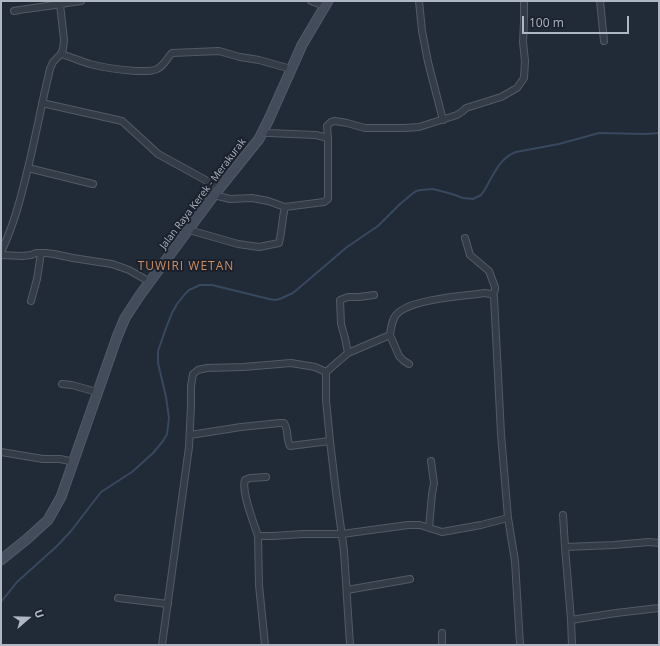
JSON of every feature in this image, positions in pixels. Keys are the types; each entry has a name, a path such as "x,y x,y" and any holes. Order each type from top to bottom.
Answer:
{"main road":[{"name":"Jalan Raya Kerek - Merakurak","path":"1,560 48,520 61,497 66,460 91,390 125,318 140,295 144,279 189,230 259,138 288,68 324,4"}],"street":[{"path":"14,10 80,1"},
{"path":"311,1 324,4"},
{"path":"419,1 422,31 428,62 443,120"},
{"path":"42,103 122,122 158,154 230,199 252,198 268,201 285,207 324,202 328,199 327,126 331,122 335,121 347,123 365,128 419,127 457,115 466,108 501,97 517,88 524,78 524,1"},
{"path":"600,1 604,41"},
{"path":"60,4 64,40 63,49 61,54 53,62 50,69 19,205 12,228 1,254 22,256 41,253 54,254 112,264 129,270 144,279"},
{"path":"61,54 90,64 118,70 149,71 159,68 166,62 172,53 219,51 288,68"},
{"path":"262,132 316,135 328,138"},
{"path":"28,168 93,184"},
{"path":"189,230 238,244 259,247 279,242 285,207"},
{"path":"465,238 470,254 489,271 495,287 493,295 500,434 508,518 515,561 520,645"},
{"path":"31,301 37,279 41,253"},
{"path":"409,364 399,356 390,335 391,325 396,315 405,307 426,301 485,293 493,295"},
{"path":"348,353 341,324 340,300 348,297 374,295"},
{"path":"350,645 342,534 326,400 326,372 348,353 390,335"},
{"path":"162,645 190,436 193,374 198,370 207,368 291,363 315,367 326,372"},
{"path":"62,384 91,390"},
{"path":"190,436 241,427 284,423 290,446 330,441"},
{"path":"1,452 43,459 66,460"},
{"path":"429,528 434,483 431,461"},
{"path":"265,645 259,585 258,536 247,501 244,483 245,480 250,478 266,477"},
{"path":"563,515 572,645"},
{"path":"258,536 342,534 420,524 442,532 481,525 508,518"},
{"path":"565,548 649,542 659,543"},
{"path":"347,590 410,579"},
{"path":"118,598 168,604"},
{"path":"571,620 659,608"},
{"path":"442,633 442,645"}],"waterway":[{"path":"1,602 17,582 57,546 71,531 101,492 132,472 153,453 163,441 167,434 169,418 158,363 158,351 172,313 177,304 189,290 200,285 212,285 269,299 276,300 282,298 293,293 347,247 378,226 400,204 416,191 433,189 463,198 473,199 481,195 501,163 516,152 559,144 599,133 659,133"}],"district":[{"name":"TUWIRI WETAN","path":"186,267"}]}
